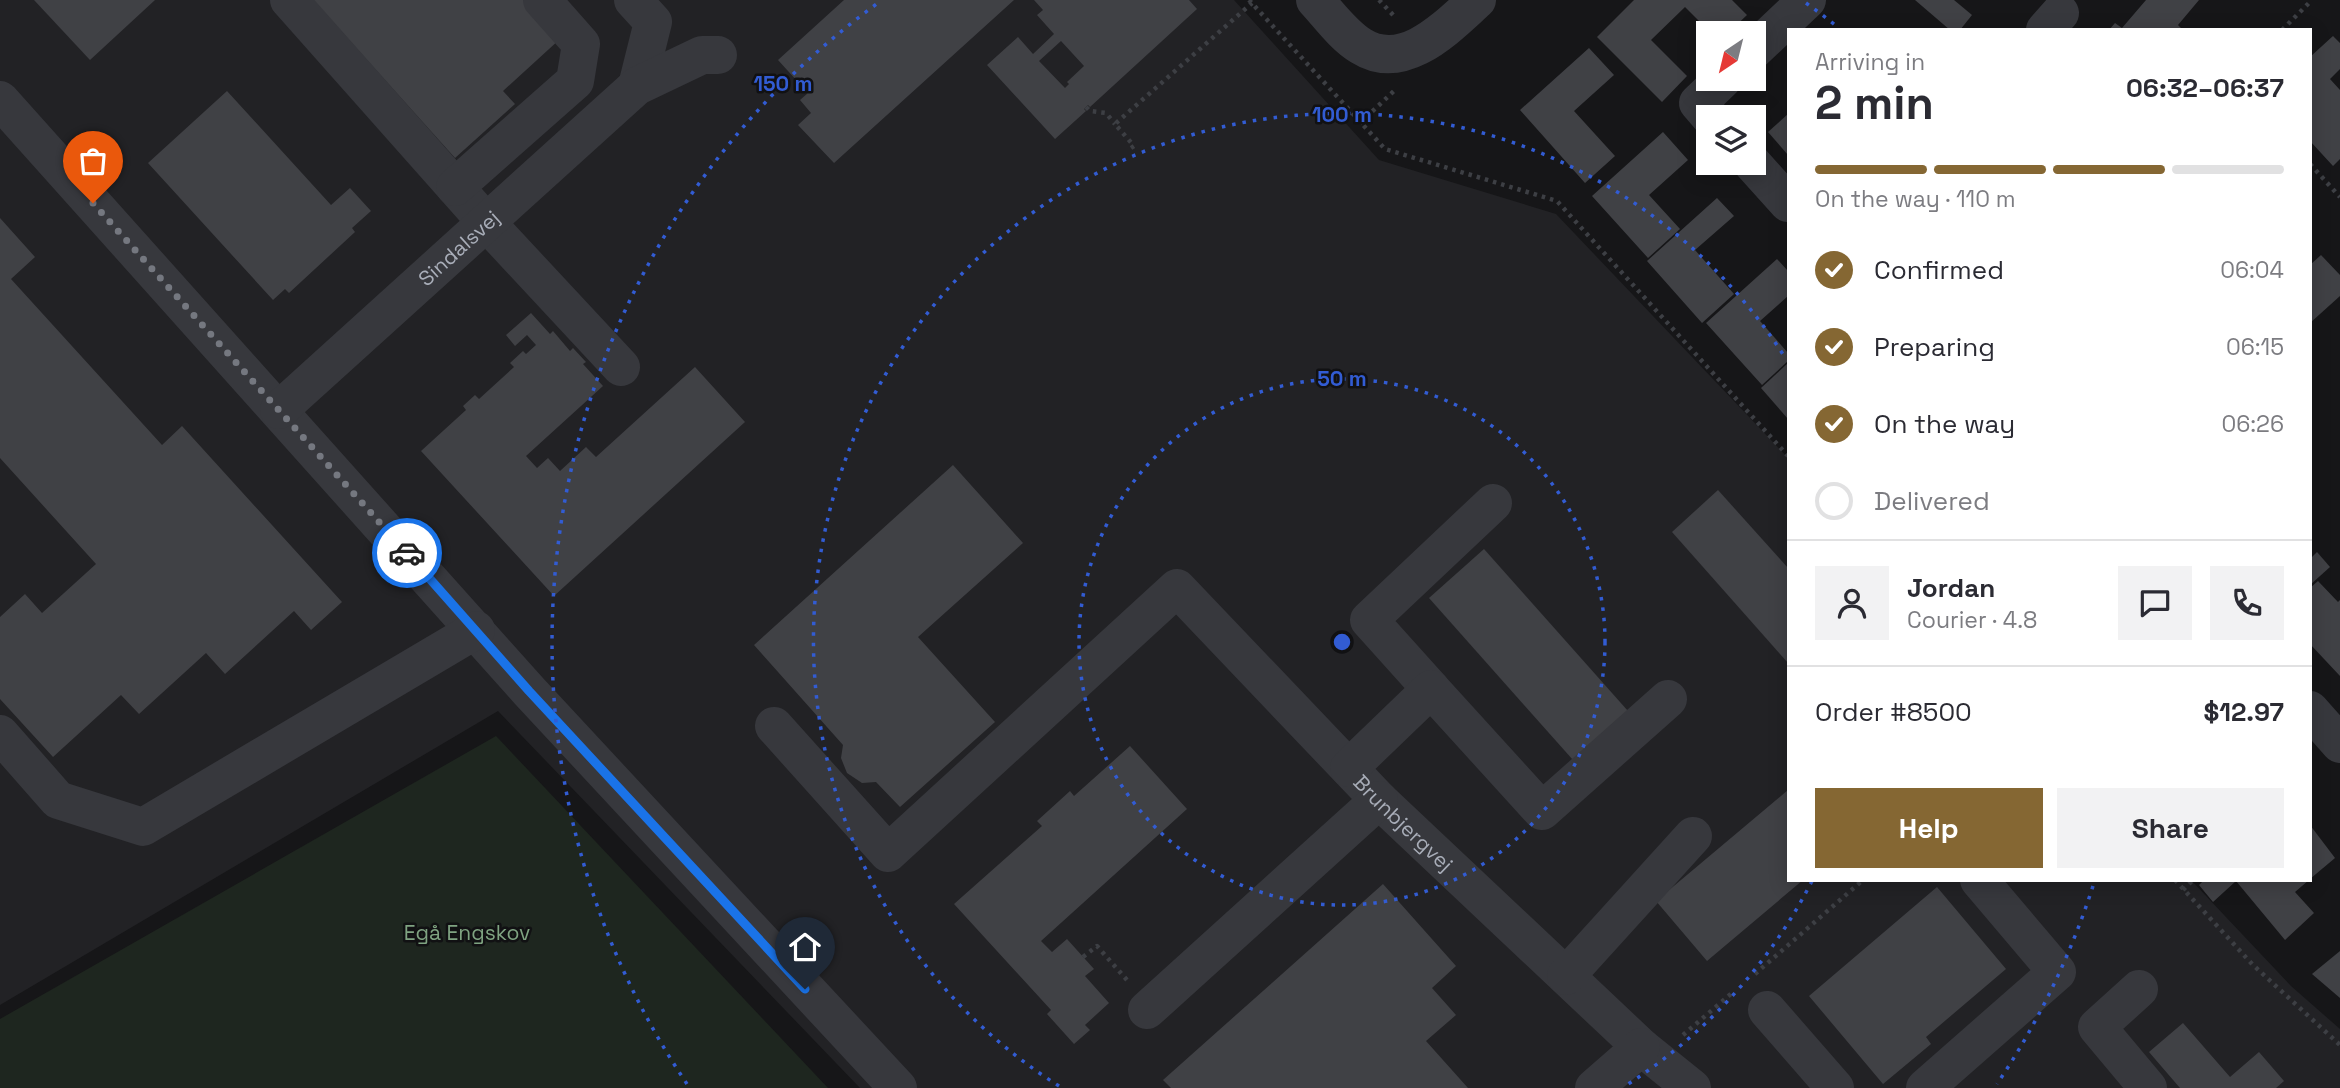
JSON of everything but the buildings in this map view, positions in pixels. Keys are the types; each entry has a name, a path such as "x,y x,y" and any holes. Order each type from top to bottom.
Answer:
{"street":[{"path":"289,0 486,222 621,367"},
{"path":"455,187 575,81 581,44 542,0"},
{"path":"1315,0 1361,46 1375,53 1389,54 1408,51 1432,39 1477,0"},
{"path":"1766,39 1807,0"},
{"path":"577,69 638,86 654,7"},
{"name":"Sindalsvej","path":"279,410 638,86 702,55 718,55"},
{"path":"1700,105 1698,103 1710,91"},
{"path":"0,100 529,691 898,1088"},
{"path":"1763,175 1787,202"},
{"path":"1493,503 1368,620 1542,811 1668,699"},
{"name":"Brunbjergvej","path":"774,726 888,853 1177,588 1379,800 1649,1053 1692,1088"},
{"path":"0,734 58,800 144,827 476,631"},
{"path":"1349,768 1431,689"},
{"path":"2312,712 2340,744"},
{"path":"1149,1008 1379,800"},
{"path":"1566,976 1693,836"},
{"path":"1925,1088 2057,972 1981,882"},
{"path":"2139,989 2097,1027 2148,1088"},
{"path":"1767,1010 1835,1088"},
{"path":"1594,1088 1649,1053"}],"path":[{"path":"2285,28 2312,0"},
{"path":"1115,124 1251,1 1385,149 1557,201 1787,455"},
{"path":"1086,107 1090,111 1106,113 1134,146 1131,148"},
{"path":"2312,166 2340,197"},
{"path":"1753,975 1861,882"},
{"path":"2177,882 2253,965 2340,1045"},
{"path":"2183,890 2191,882"},
{"path":"1083,957 1097,946 1149,1008"},
{"path":"1649,1053 1733,992"}],"shaded area":[{"path":"0,0 1234,0 1379,160 1556,214 1787,457 1787,882 2193,882 2291,986 2340,1029 2340,1088 860,1088 498,711 0,1005"}],"green space":[{"name":"Egå Engskov","path":"496,736 828,1088 0,1088 0,1019"}],"way so far":[{"path":"93,203 407,553"}],"route":[{"path":"407,553 529,691 805,989"}]}
